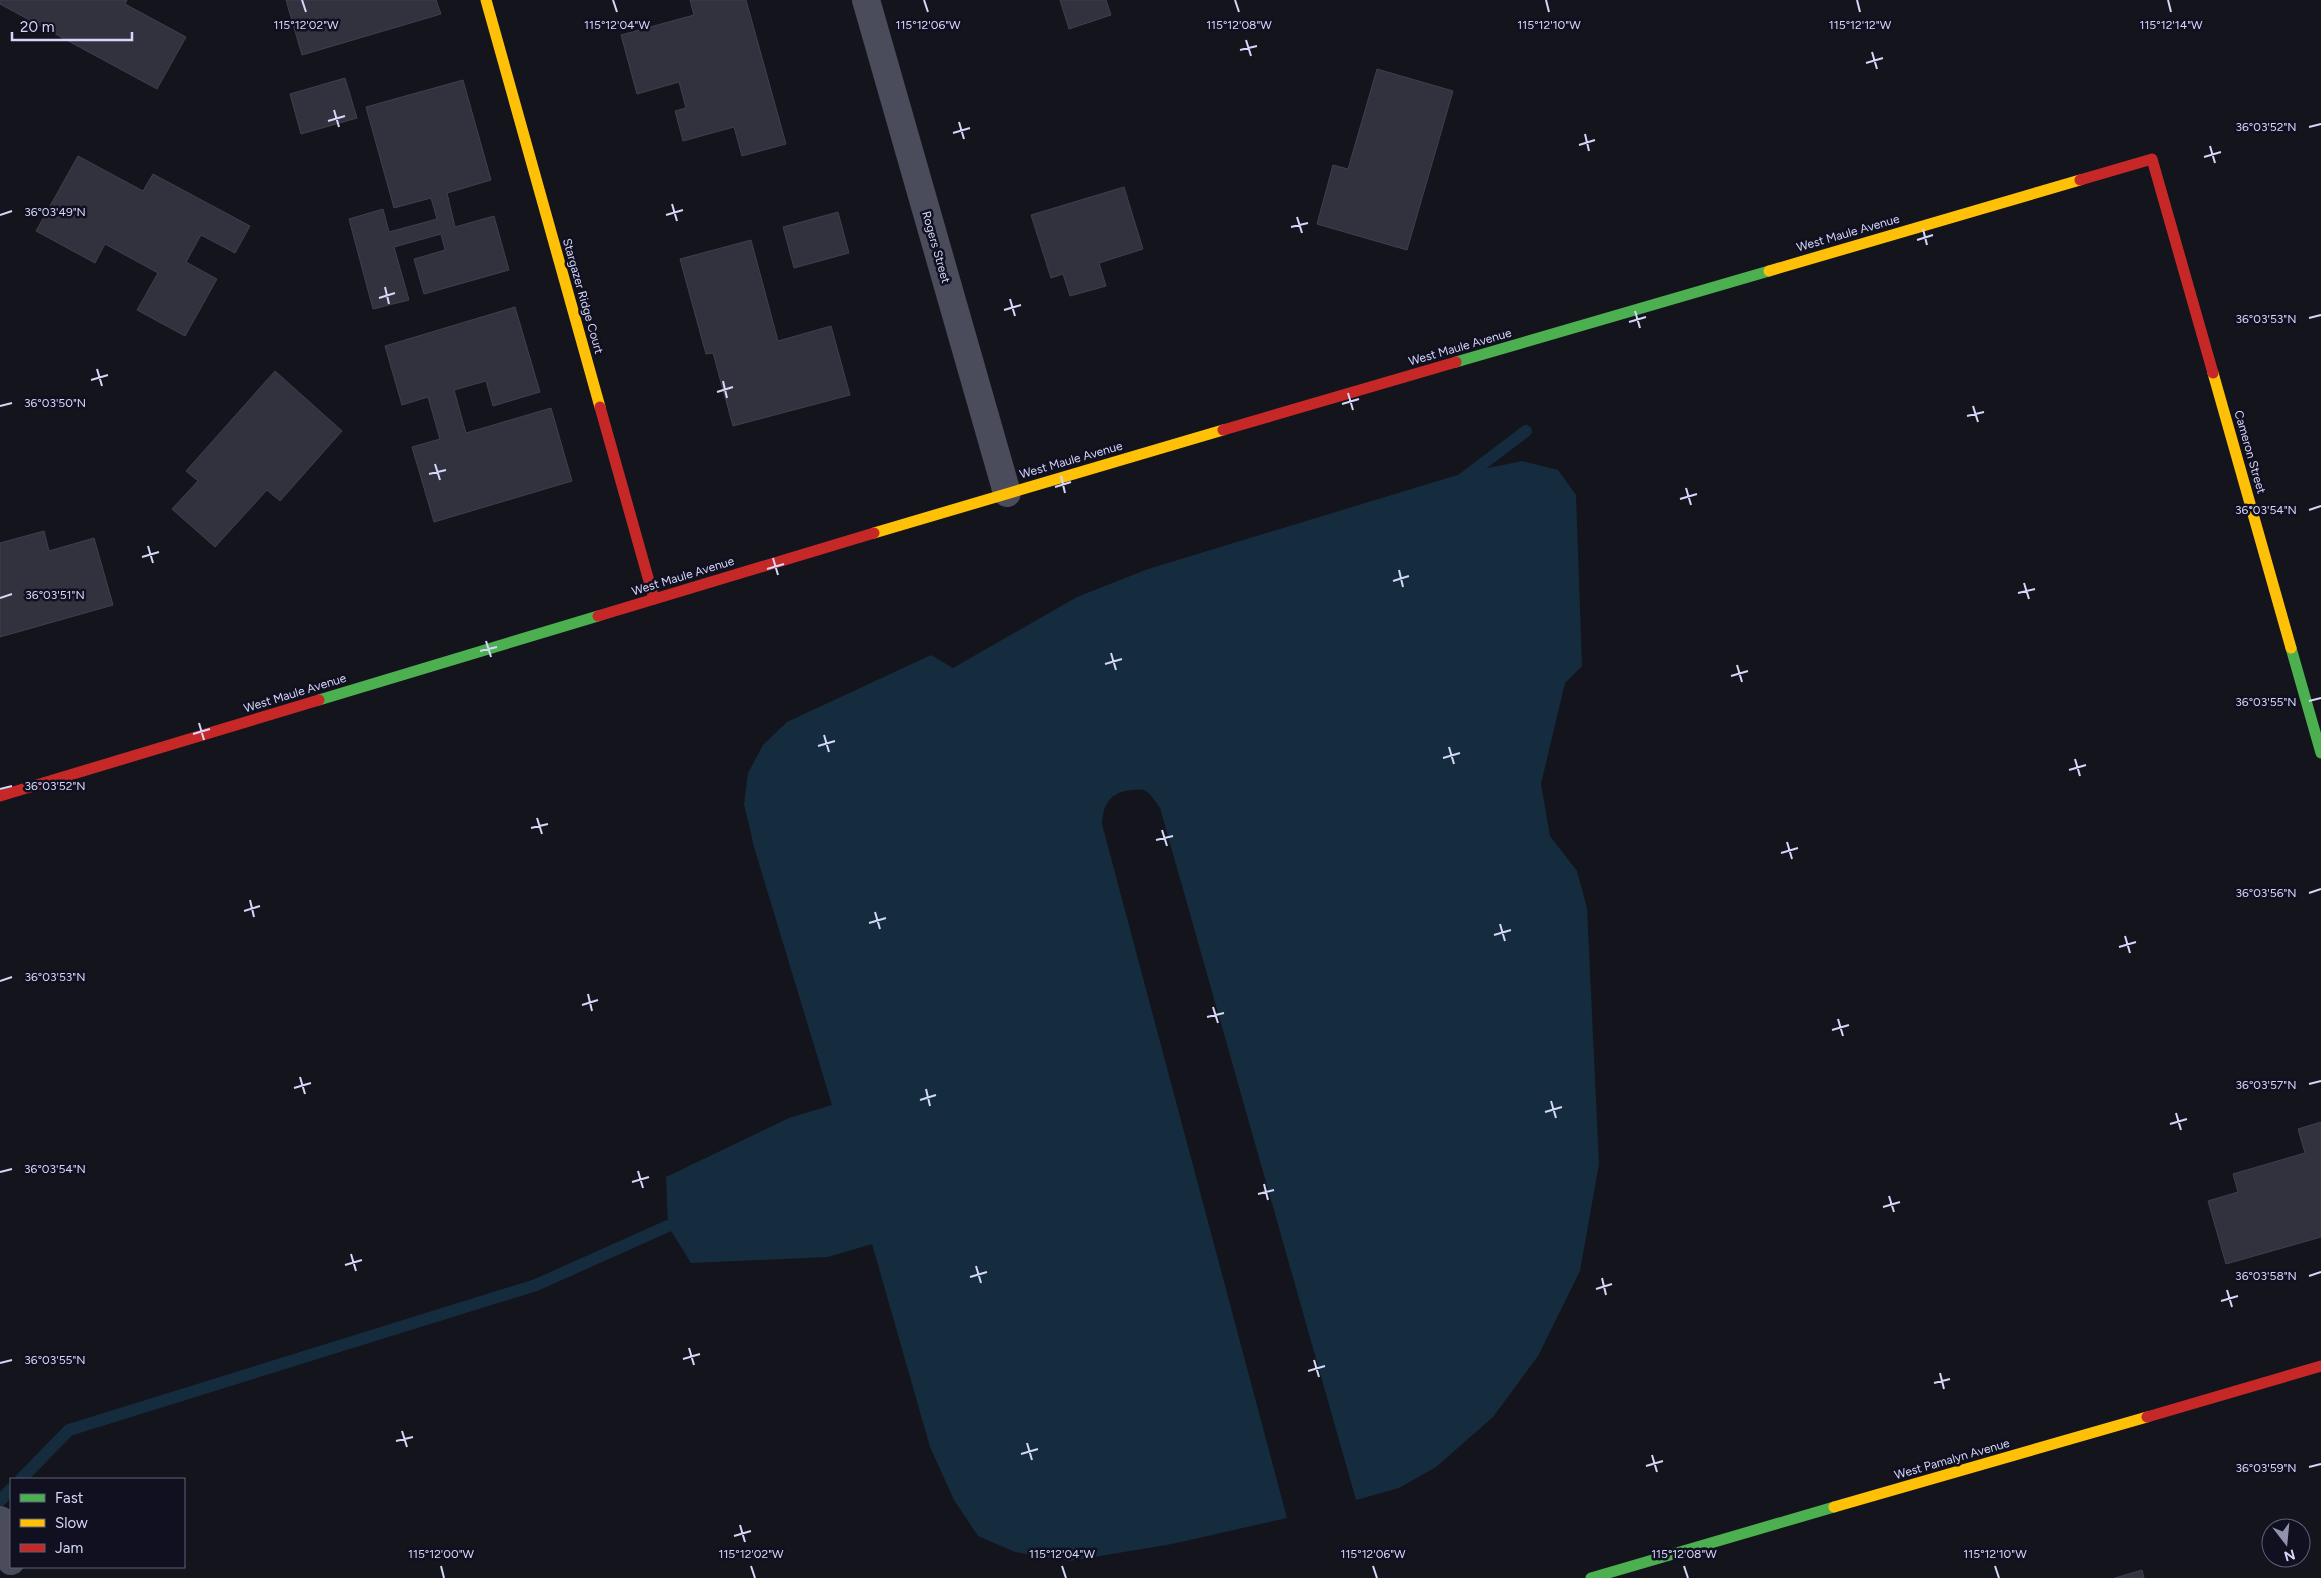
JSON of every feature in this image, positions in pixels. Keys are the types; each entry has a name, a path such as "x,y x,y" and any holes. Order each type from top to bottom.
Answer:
{"street":[{"name":"Stargazer Ridge Court","path":"486,0 654,599"},
{"name":"Rogers Street","path":"866,0 1006,493"},
{"name":"West Maule Avenue","path":"0,796 1006,493 2152,159"},
{"name":"Cameron Street","path":"2152,159 2321,753"},
{"name":"West Pamalyn Avenue","path":"1591,1578 2321,1366"},
{"path":"0,1520 10,1557"}],"water":[{"path":"1522,461 1558,470 1576,495 1582,666 1565,683 1541,784 1550,836 1577,871 1587,908 1599,1164 1580,1271 1538,1356 1493,1417 1436,1467 1399,1488 1356,1500 1160,808 1144,790 1124,791 1109,800 1104,811 1102,824 1287,1518 1172,1544 1070,1561 1015,1552 978,1536 954,1500 930,1447 872,1244 828,1257 691,1263 668,1226 666,1177 789,1118 832,1105 754,847 744,804 748,773 763,745 787,722 931,655 953,668 1077,597 1148,569 1464,473"}],"building":[{"path":"0,0 127,0 125,4 186,37 157,89 0,4"},
{"path":"286,0 436,0 441,14 302,55"},
{"path":"690,0 746,0 786,144 742,156 734,127 683,141 675,111 686,108 679,82 637,94 621,35 694,15"},
{"path":"1060,0 1106,0 1111,15 1069,29"},
{"path":"1377,69 1453,91 1407,250 1317,224 1333,165 1348,169"},
{"path":"345,78 357,118 301,134 290,94"},
{"path":"463,80 491,180 447,193 455,227 494,216 509,270 424,294 414,259 445,250 441,234 394,247 409,300 373,309 349,219 383,209 389,232 437,219 431,198 394,208 366,107"},
{"path":"78,156 143,191 153,174 250,226 235,253 201,235 186,262 217,279 185,336 137,310 158,273 105,244 95,263 36,231"},
{"path":"1124,187 1143,249 1099,263 1106,286 1070,296 1063,274 1051,278 1031,215"},
{"path":"838,212 849,253 794,268 783,227"},
{"path":"751,240 778,341 831,326 850,395 733,426 713,353 706,354 680,259"},
{"path":"515,307 540,392 493,406 486,381 454,390 466,433 551,408 572,481 434,522 412,447 440,439 428,397 402,405 385,346"},
{"path":"275,371 342,431 280,501 267,490 215,547 172,509 198,481 186,471"},
{"path":"44,531 49,551 94,538 113,605 0,637 0,543"},
{"path":"2321,1122 2321,1237 2226,1264 2208,1201 2238,1192 2233,1174 2305,1153 2298,1129"},
{"path":"2142,1570 2144,1578 2115,1578"}],"waterway":[{"path":"1460,481 1526,431"},
{"path":"22,1478 69,1430 536,1285 668,1226"},
{"path":"0,1501 10,1490"}],"traffic: fast":[{"path":"1456,362 1769,271"},
{"path":"319,700 598,616"},
{"path":"2291,648 2321,753"},
{"path":"1591,1578 1834,1507"}],"traffic: slow":[{"path":"486,0 600,407"},
{"path":"1769,271 2080,180"},
{"path":"2213,373 2291,648"},
{"path":"874,533 1223,430"},
{"path":"1834,1507 2147,1417"}],"traffic: jam":[{"path":"2080,180 2152,159 2213,373"},
{"path":"1223,430 1456,362"},
{"path":"600,407 654,599"},
{"path":"598,616 874,533"},
{"path":"0,796 319,700"},
{"path":"2147,1417 2321,1366"}]}
